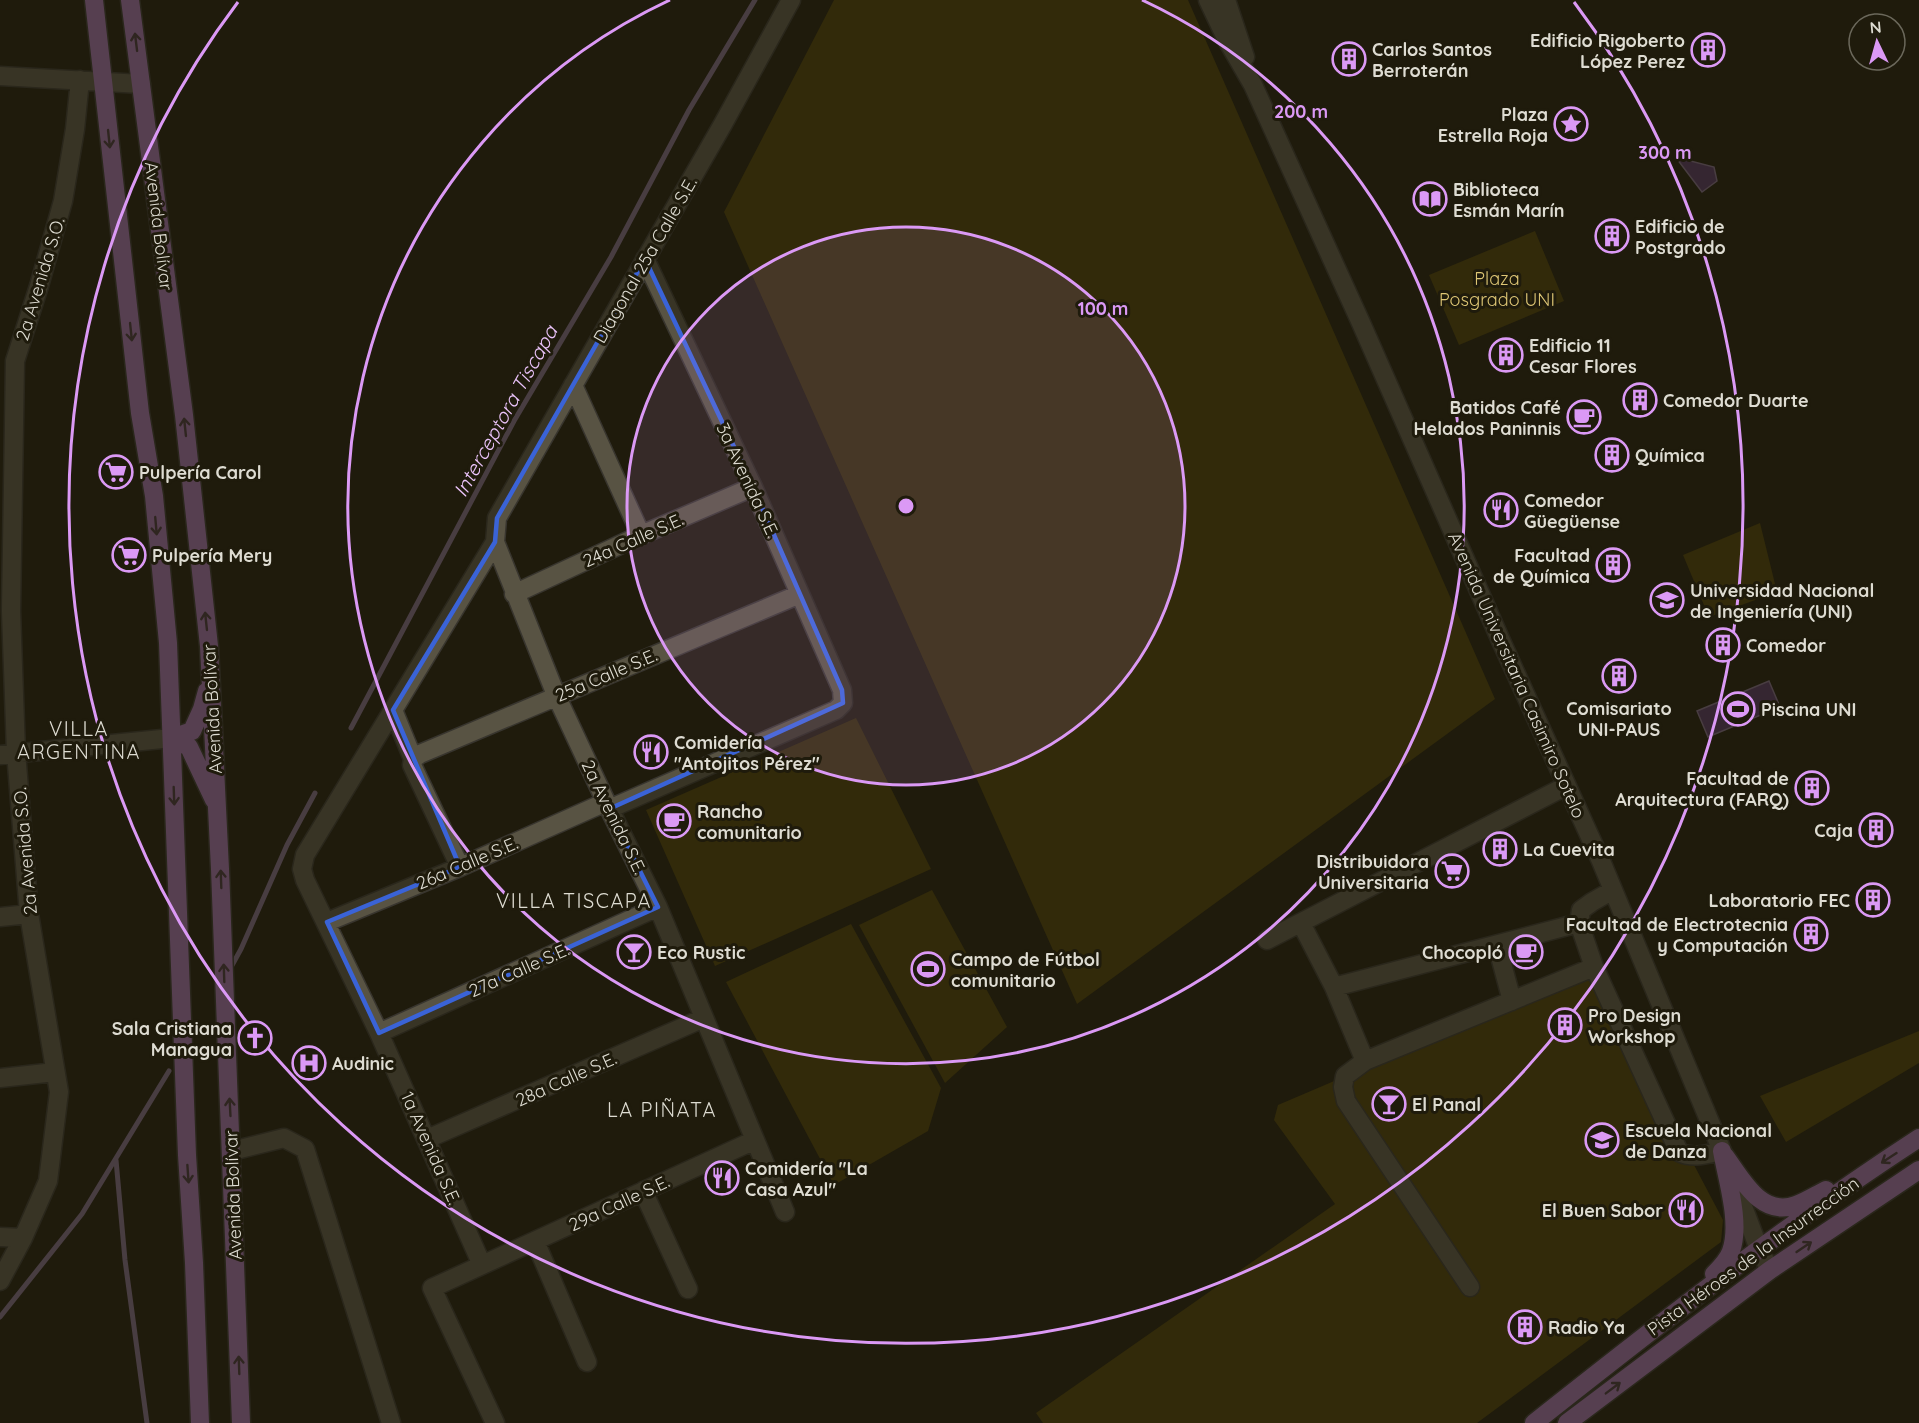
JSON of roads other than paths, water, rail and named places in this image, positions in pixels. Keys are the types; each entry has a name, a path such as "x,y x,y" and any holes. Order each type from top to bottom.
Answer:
{"main road":[{"path":"94,0 140,413 154,495 168,643 200,1423"},
{"name":"Avenida Bolívar","path":"130,0 184,415 209,646 218,807 241,1423"},
{"path":"172,738 192,731 202,709 211,679"},
{"path":"172,738 189,747 218,807"},
{"name":"Pista Héroes de la Insurrección","path":"1534,1423 1681,1307 1759,1249 1919,1138"},
{"path":"1722,1151 1759,1200 1777,1207 1793,1206 1859,1178"},
{"path":"1681,1307 1724,1265 1731,1253 1734,1240 1733,1213 1722,1151"},
{"name":"Pista Héroes de la Insurrección","path":"1567,1423 1770,1270 1919,1170"}],"street":[{"name":"Diagonal 25a Calle S.E.","path":"497,518 733,106 791,0"},
{"name":"Avenida Universitaria Casimiro Sotelo","path":"1208,0 1227,40 1253,85 1613,890 1722,1151 1759,1249 1770,1270"},
{"name":"Avenida Universitaria Casimiro Sotelo","path":"1226,0 1253,85"},
{"path":"1239,0 1241,42"},
{"path":"0,76 141,84"},
{"name":"2a Avenida S.O.","path":"0,1281 23,1238 48,1181 59,1092 29,914 8,754 5,610 8,360 39,286 63,201 75,129 80,80"},
{"name":"3a Avenida S.E.","path":"645,259 753,487 842,690 843,703"},
{"path":"573,385 641,535"},
{"name":"24a Calle S.E.","path":"514,594 641,535 753,487"},
{"name":"2a Avenida S.E.","path":"497,518 495,542 514,594 556,695 658,907 785,1212"},
{"path":"460,867 412,765 413,759 393,711 495,542"},
{"name":"25a Calle S.E.","path":"413,759 556,695 800,594"},
{"name":"26a Calle S.E.","path":"327,922 836,710 843,703"},
{"name":"1a Avenida S.E.","path":"393,711 305,855 302,869 305,880 379,1033 482,1265"},
{"path":"8,754 172,738"},
{"path":"1267,940 1566,786"},
{"path":"1613,890 1581,910 1579,923 1594,967 1679,1152 1686,1156 1698,1156 1722,1151"},
{"name":"27a Calle S.E.","path":"379,1033 658,907"},
{"path":"0,917 29,914"},
{"path":"1301,923 1334,987 1365,1061"},
{"path":"1334,987 1579,923"},
{"path":"1497,945 1512,1001"},
{"path":"1470,1287 1346,1101 1342,1088 1345,1076 1365,1061 1594,967"},
{"name":"28a Calle S.E.","path":"427,1139 704,1018"},
{"path":"0,1078 56,1072"},
{"path":"232,1151 284,1138 305,1149 391,1423"},
{"name":"29a Calle S.E.","path":"495,1423 432,1288 755,1140"},
{"path":"643,1191 688,1288"},
{"path":"0,1237 23,1238"},
{"path":"535,1241 587,1362"}],"waterway":[{"name":"Interceptora Tiscapa","path":"351,728 514,421 611,257 689,110 755,0"},
{"name":"Interceptora Tiscapa","path":"230,969 287,845 315,793"},
{"path":"0,1317 82,1214 169,1071"},
{"path":"116,1160 125,1260 147,1423"}],"place":[{"name":"Edificio Rigoberto López Perez","path":"1708,50"},
{"name":"Carlos Santos Berroterán","path":"1349,59"},
{"name":"Plaza Estrella Roja","path":"1571,124"},
{"name":"Biblioteca Esmán Marín","path":"1430,199"},
{"name":"Edificio de Postgrado","path":"1612,236"},
{"name":"Edificio 11 Cesar Flores","path":"1506,355"},
{"name":"Comedor Duarte","path":"1640,400"},
{"name":"Batidos Café Helados Paninnis","path":"1584,417"},
{"name":"Química","path":"1612,455"},
{"name":"Pulpería Carol","path":"116,472"},
{"name":"Comedor Güegüense","path":"1501,510"},
{"name":"Pulpería Mery","path":"129,555"},
{"name":"Facultad de Química","path":"1613,565"},
{"name":"Universidad Nacional de Ingeniería (UNI)","path":"1667,600"},
{"name":"Comedor","path":"1723,645"},
{"name":"Comisariato UNI-PAUS","path":"1619,676"},
{"name":"Piscina UNI","path":"1738,709"},
{"name":"Comidería \"Antojitos Pérez\"","path":"651,752"},
{"name":"Facultad de Arquitectura (FARQ)","path":"1812,788"},
{"name":"Rancho comunitario","path":"674,821"},
{"name":"Caja","path":"1876,830"},
{"name":"La Cuevita","path":"1500,849"},
{"name":"Distribuidora Universitaria","path":"1452,871"},
{"name":"Laboratorio FEC","path":"1873,900"},
{"name":"Facultad de Electrotecnia y Computación","path":"1811,934"},
{"name":"Eco Rustic","path":"634,952"},
{"name":"Chocopló","path":"1526,952"},
{"name":"Campo de Fútbol comunitario","path":"928,969"},
{"name":"Pro Design Workshop","path":"1565,1025"},
{"name":"Sala Cristiana Managua","path":"255,1038"},
{"name":"Audinic","path":"309,1063"},
{"name":"El Panal","path":"1389,1104"},
{"name":"Escuela Nacional de Danza","path":"1602,1140"},
{"name":"Comidería \"La Casa Azul\"","path":"722,1178"},
{"name":"El Buen Sabor","path":"1686,1210"},
{"name":"Radio Ya","path":"1525,1327"}],"district":[{"name":"VILLA ARGENTINA","path":"79,740"},
{"name":"VILLA TISCAPA","path":"574,900"},
{"name":"LA PIÑATA","path":"662,1109"}],"park label":[{"name":"Plaza Posgrado UNI","path":"1497,288"}]}
